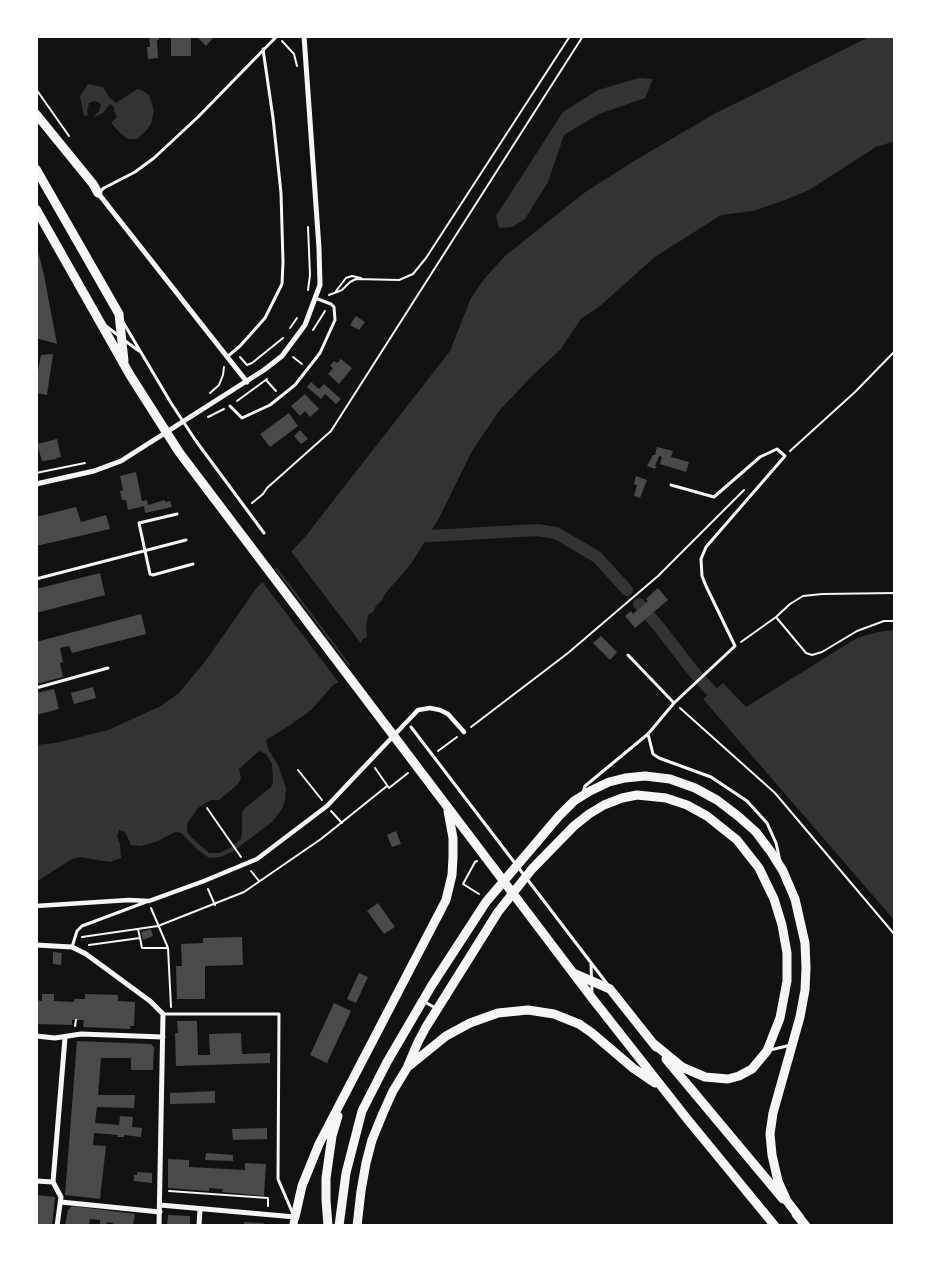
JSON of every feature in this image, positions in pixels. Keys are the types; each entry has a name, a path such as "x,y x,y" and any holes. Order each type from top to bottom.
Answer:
{"main road":[{"path":"36,114 93,184 98,193"},
{"path":"36,169 119,314 125,365"},
{"path":"36,209 155,416 179,452 592,998 663,1089 775,1226"},
{"path":"339,1226 347,1166 362,1111 387,1062 423,1000 486,902 559,816 582,796 609,782 636,776 662,778 687,785 717,800 744,821 766,845 783,871 792,892 801,920 806,960 803,1003 772,1116 770,1140 778,1181 787,1201 803,1222"},
{"path":"357,1226 360,1191 372,1140 388,1101 408,1068 418,1042 437,1009 498,912 532,870 568,831 594,810 610,802 637,795 652,795 687,805 707,816 726,830 751,857 772,892 783,930 787,974 782,1012 766,1051 755,1066 746,1073 718,1080 701,1076 686,1070 654,1044"},
{"path":"294,1221 307,1169 347,1087 446,900 454,857 452,831 446,806"},
{"path":"573,973 610,989 745,1155 803,1222"},
{"path":"408,1068 446,1036 470,1022 491,1014 535,1011 564,1017 579,1024 604,1042 633,1068 663,1089"},
{"path":"328,1226 326,1191 328,1157 333,1131 347,1087"}],"street":[{"path":"36,484 94,471 121,461 247,382 282,356 305,325 320,285 304,36"},
{"path":"98,193 247,382"},
{"path":"36,906 128,900 148,901 246,864 257,859 327,806 415,712 421,710 440,710 448,714 464,732"},
{"path":"36,945 72,948 86,954 150,1001 163,1014 159,1226"},
{"path":"36,1036 65,1038 81,1034 163,1037"},
{"path":"58,1226 61,1202 59,1191 53,1182 65,1038"},
{"path":"36,1181 53,1182"},
{"path":"61,1202 160,1212"},
{"path":"160,1205 294,1221"},
{"path":"200,1209 200,1226"}],"lane":[{"path":"98,193 135,172 154,158 198,117 263,49 278,36"},
{"path":"227,356 240,346 265,318 282,284 282,193 263,49"},
{"path":"230,406 242,418 270,405 295,385 320,353 335,320 334,307 315,298"},
{"path":"119,314 140,352 196,441 264,533"},
{"path":"100,321 140,352"},
{"path":"582,796 585,786 648,734 666,715 674,703 735,646 702,576 701,559 706,547 785,456 777,450 760,457 714,497 671,485"},
{"path":"177,514 139,523 150,574 153,575 193,564"},
{"path":"36,578 186,540"},
{"path":"628,655 674,703"},
{"path":"36,688 108,668"},
{"path":"411,727 610,989"},
{"path":"648,734 653,754 659,758 711,776 747,801 767,823 776,843 783,871"},
{"path":"72,948 77,931 82,926 148,901"},
{"path":"591,963 592,998"},
{"path":"423,1000 437,1009"},
{"path":"163,1014 279,1014 278,1179 294,1221"},
{"path":"766,1051 792,1045"}],"path":[{"path":"278,36 285,47 294,54 298,72"},
{"path":"363,278 399,280 409,277 419,267 570,36"},
{"path":"251,504 263,494 266,488 331,431 583,36"},
{"path":"36,89 70,137"},
{"path":"308,225 310,275 308,292"},
{"path":"289,330 297,318"},
{"path":"247,365 257,360 285,337"},
{"path":"785,456 855,392 895,351"},
{"path":"293,357 299,362"},
{"path":"266,380 270,385"},
{"path":"438,751 568,653 658,576 747,487"},
{"path":"735,646 803,596 895,593"},
{"path":"776,617 806,653 812,655 822,652 857,631 884,621 895,621"},
{"path":"674,703 775,793 895,935"},
{"path":"370,761 387,786"},
{"path":"298,770 342,823"},
{"path":"74,938 158,926 244,892 321,839 387,786 389,788 410,772"},
{"path":"207,808 246,864"},
{"path":"478,862 475,862 464,884 481,895"},
{"path":"250,869 260,882"},
{"path":"204,881 215,905"},
{"path":"151,907 163,939"},
{"path":"138,929 142,948 168,948"},
{"path":"91,945 140,938"},
{"path":"75,1028 76,1020"},
{"path":"168,1191 268,1198 268,1206"}],"shaded area":[{"path":"871,36 895,36 895,141 876,147 809,190 753,211 721,215 655,257 601,305 581,319 560,350 499,411 472,451 438,520 411,564 384,595 373,612 368,615 367,637 362,640 355,658 339,682 333,685 311,710 266,740 268,749 278,765 286,788 282,809 272,822 232,852 220,857 209,858 181,833 175,832 158,841 141,846 131,845 125,832 119,830 117,837 120,844 121,858 110,862 80,857 72,859 36,882 36,745 56,743 108,730 161,706 179,693 207,659 255,590 305,537 450,351 471,298 485,278 505,256 584,193 714,114","holes":["259,751 266,754 272,764 273,782 271,787 244,809 242,813 241,839 230,848 219,853 209,853 192,838 187,831 187,824 198,808 211,800 219,800 237,785 241,779 239,769"]},
{"path":"639,78 653,79 645,98 599,114 564,135 548,182 525,219 512,227 499,228 496,216 563,112 598,90"},
{"path":"88,84 103,87 110,98 116,103 137,89 149,95 154,111 151,124 146,131 137,139 128,139 120,133 111,123 117,117 114,107 110,104 103,113 93,118 99,111 101,104 95,101 89,103 88,115 84,116 80,96"},
{"path":"895,630 895,921 703,699 723,683 746,707 857,638 878,632"}],"pier":[{"path":"290,550 363,646 358,659 352,667 275,565"},
{"path":"274,567 351,669 340,684 261,580"}],"building":[{"path":"149,36 159,36 159,40 157,40 158,58 148,59 147,47 150,47"},
{"path":"171,36 191,36 191,56 171,56"},
{"path":"196,36 215,36 206,46"},
{"path":"36,243 44,275 57,344 36,338"},
{"path":"356,316 365,322 359,330 350,325"},
{"path":"53,354 47,395 36,393 36,381 41,355"},
{"path":"341,359 352,368 339,384 328,374 333,368 330,366 334,361 337,363"},
{"path":"311,382 319,389 324,384 341,399 336,404 325,394 321,399 307,387"},
{"path":"305,394 319,409 310,417 305,411 300,416 291,406"},
{"path":"289,413 298,426 270,447 260,434"},
{"path":"300,430 308,439 301,444 294,436"},
{"path":"57,439 61,457 42,461 37,444"},
{"path":"657,447 673,451 671,457 689,462 686,472 660,464 662,457 659,456 655,469 647,466 653,455 655,455"},
{"path":"136,472 142,501 147,500 148,505 165,500 165,502 170,501 172,507 145,513 144,506 128,510 126,500 122,500 120,491 123,490 120,476"},
{"path":"636,476 647,480 640,498 634,496 637,485 634,484"},
{"path":"76,507 81,522 106,515 110,529 36,546 36,517"},
{"path":"100,573 105,595 36,613 36,589"},
{"path":"658,588 668,600 635,628 625,616 631,611 633,614 648,601 646,599"},
{"path":"141,614 146,634 72,653 69,646 60,648 63,662 60,663 63,677 36,684 36,642"},
{"path":"601,636 617,652 610,660 593,643"},
{"path":"93,687 96,698 74,704 71,693"},
{"path":"54,689 59,709 36,715 36,693"},
{"path":"396,831 401,844 392,847 387,835"},
{"path":"378,903 395,927 384,934 367,911"},
{"path":"151,929 153,936 143,940 141,932"},
{"path":"242,937 243,965 205,966 205,999 177,999 176,966 182,966 181,944 203,943 203,938"},
{"path":"53,952 62,953 61,965 53,964"},
{"path":"359,973 368,977 356,1003 347,999"},
{"path":"42,994 54,994 54,1001 74,1002 74,999 85,999 85,994 118,995 118,1001 135,1002 134,1026 130,1026 130,1029 83,1027 84,1020 72,1020 72,1025 36,1024 36,1000 42,1001"},
{"path":"334,1003 351,1011 327,1063 310,1055"},
{"path":"177,1021 197,1021 198,1055 210,1055 209,1034 241,1033 242,1054 270,1053 270,1063 176,1066 175,1033 178,1033"},
{"path":"77,1041 151,1044 154,1047 153,1070 131,1070 131,1058 101,1058 98,1095 135,1095 134,1108 97,1107 95,1123 119,1125 120,1116 133,1117 132,1127 142,1128 141,1137 124,1135 124,1137 117,1137 118,1135 94,1133 93,1145 106,1146 100,1199 65,1195"},
{"path":"215,1091 215,1103 170,1104 170,1093"},
{"path":"267,1128 267,1139 233,1140 232,1129"},
{"path":"206,1153 233,1155 233,1161 205,1160"},
{"path":"168,1159 189,1160 189,1167 245,1170 245,1163 266,1164 264,1196 222,1192 223,1189 209,1188 209,1191 168,1188"},
{"path":"137,1172 152,1173 152,1183 134,1181 134,1175 137,1175"},
{"path":"36,1195 55,1197 52,1226 36,1226"},
{"path":"72,1206 135,1214 133,1226 112,1226 113,1223 107,1222 106,1226 100,1226 100,1220 90,1219 89,1226 65,1226 68,1210"},
{"path":"168,1215 190,1216 190,1226 167,1226"},
{"path":"244,1222 264,1223 264,1226 244,1226"}],"waterway":[{"path":"413,537 537,530 556,533 597,557 627,590"},
{"path":"639,604 693,671 722,703"}]}
